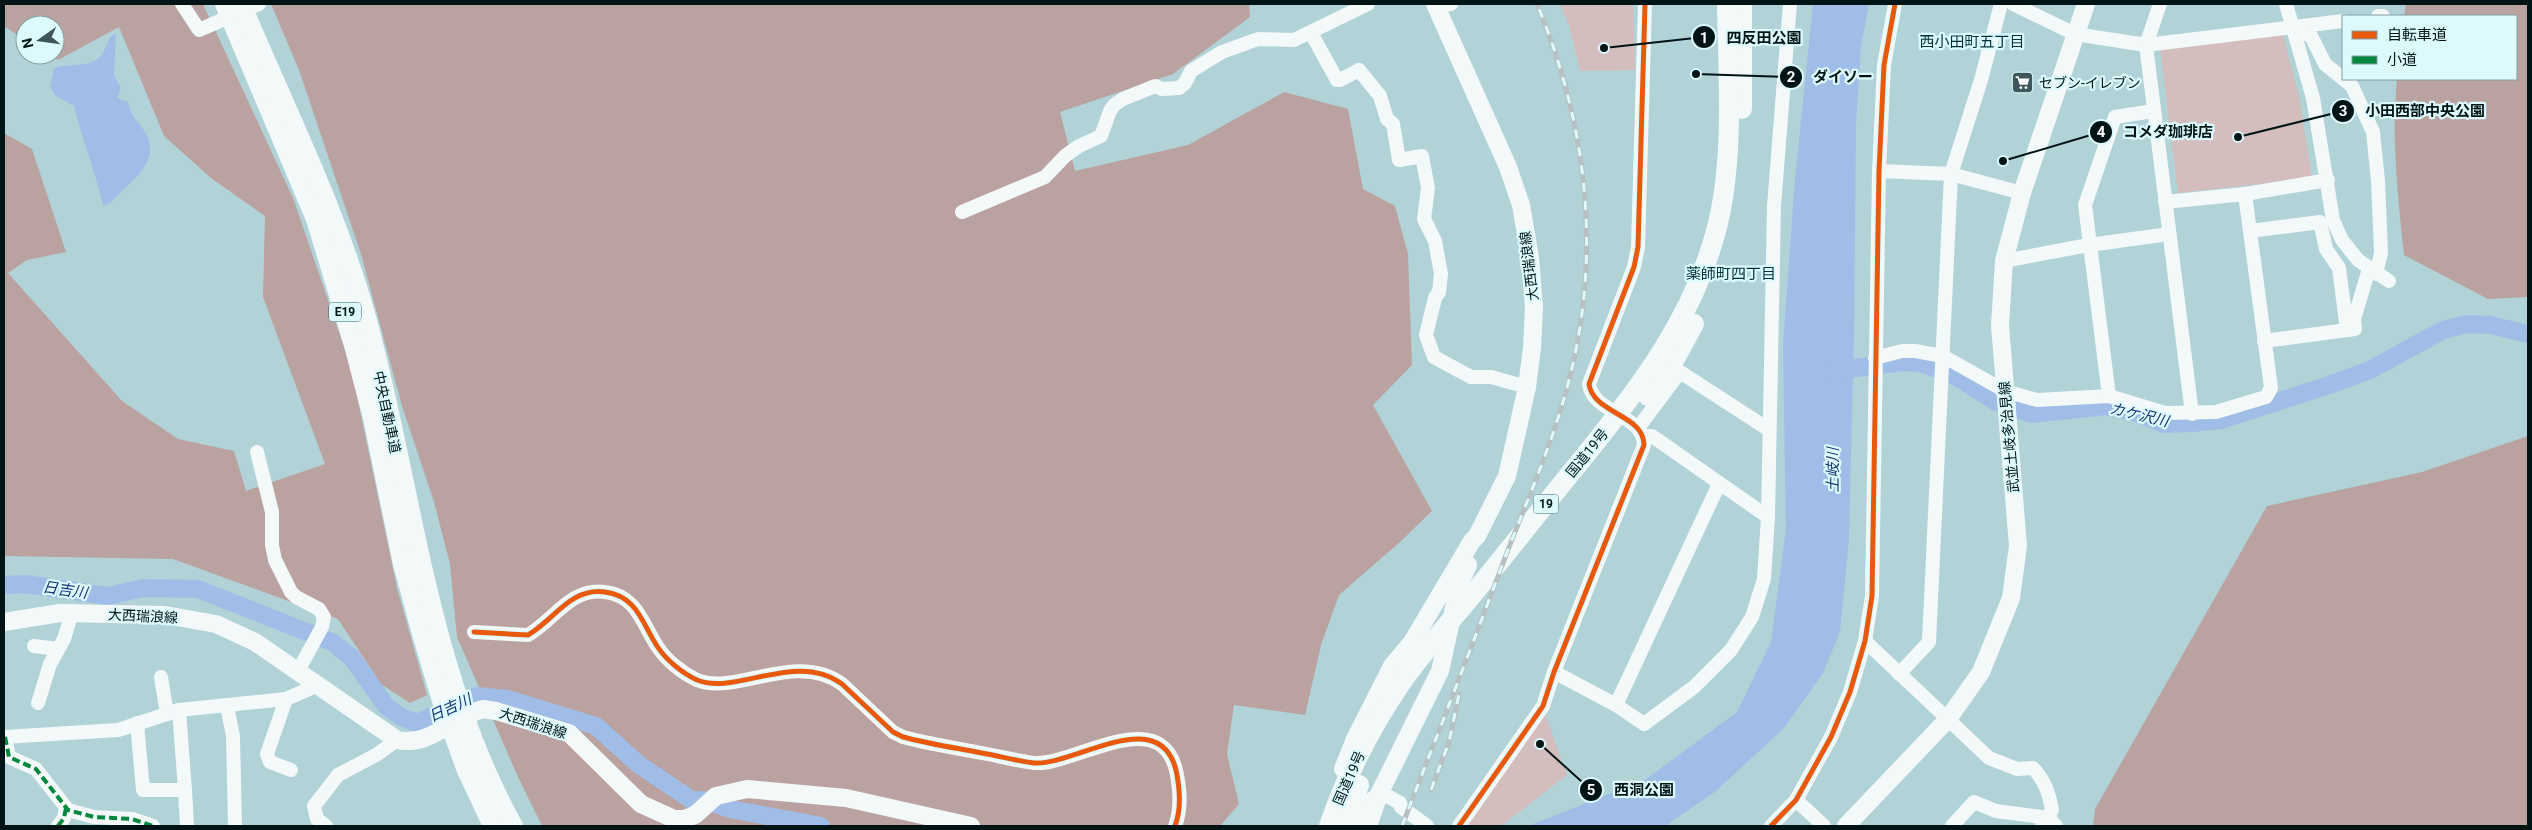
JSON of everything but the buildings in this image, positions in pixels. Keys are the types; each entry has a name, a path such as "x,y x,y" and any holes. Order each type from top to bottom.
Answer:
{"highway":[{"name":"中央自動車道","path":"224,4 316,219 336,282 372,418 403,564 429,632"},
{"name":"中央自動車道","path":"250,4 344,247 369,329 423,576 429,632 443,704 474,765 513,826"},
{"name":"国道19号","path":"1688,322 1716,230 1723,189 1728,123 1727,4"},
{"name":"国道19号","path":"1329,826 1338,799 1364,745 1407,685 1688,322 1709,290 1726,240 1738,180 1742,123 1742,4"},
{"name":"国道19号","path":"1344,826 1366,767 1407,685"},
{"name":"中央自動車道","path":"474,765 493,826"}],"main road":[{"name":"大西瑞浪線","path":"1441,4 1508,167 1521,205 1530,258 1534,307 1532,348 1527,387 1507,476 1477,536"},
{"name":"武並土岐多治見線","path":"1846,826 1948,719 1981,672 2011,598 2018,546 2000,325 2004,261 2022,193 2086,4"},
{"path":"1324,826 1335,788 1355,739 1392,666 1412,642 1472,541 1477,536"},
{"path":"1365,826 1440,671 1459,585 1478,543 1477,536"},
{"name":"大西瑞浪線","path":"4,622 60,613 72,613 165,614 216,624 255,642 397,740 406,742 425,739 473,712 483,709 496,711 569,733 630,794 652,811 674,820 695,815 716,796 747,789 846,798 971,826"},
{"path":"1412,642 1418,638 1440,646 1445,652"}],"street":[{"path":"182,4 199,30 250,4"},
{"path":"962,212 1050,173 1065,156 1079,146 1101,136 1110,111 1123,99 1155,86 1162,89 1179,88 1185,83 1191,71 1222,52 1247,41 1258,39 1294,40 1368,4"},
{"path":"1645,4 1638,247 1634,267 1589,384 1595,399 1641,432 1652,436 1768,517"},
{"path":"1554,672 1616,705 1644,724 1694,687 1731,650 1752,617 1764,579 1768,517 1768,429 1774,206 1790,4"},
{"path":"1771,826 1796,800 1831,737 1850,692 1865,641 1872,596 1878,171 1884,65 1895,4"},
{"path":"1899,674 1930,642 1951,174 1982,80 2001,4"},
{"path":"2013,4 2075,34 2146,45 2342,21"},
{"path":"2160,4 2146,45 2192,414"},
{"path":"2286,4 2313,98 2328,180 2333,220 2342,240 2358,260 2389,281"},
{"path":"2292,28 2311,36 2325,64 2338,70"},
{"path":"1310,33 1337,80 1359,70 1380,96 1387,119 1393,124 1399,160 1422,156 1428,188 1424,219 1435,241 1441,274 1439,292 1435,298 1426,335 1434,357 1471,377 1491,377 1527,387"},
{"path":"2264,342 2355,329 2354,320 2381,253 2378,181 2373,132 2352,86 2347,80"},
{"path":"2109,396 2085,205 2115,117 2153,111"},
{"path":"1878,171 1951,174 2022,193"},
{"path":"2165,202 2245,194 2328,180"},
{"path":"1876,358 1908,351 1943,356 2005,391 2037,400 2109,396 2129,400 2165,413 2192,414 2216,412 2266,397 2271,388 2245,194"},
{"path":"2250,232 2320,222 2326,249 2339,268 2347,330"},
{"path":"2004,261 2089,245 2169,234"},
{"path":"1459,826 1543,706 1554,672 1644,445 1641,432 1680,372 1768,429"},
{"path":"257,452 272,512 272,545 275,560 282,576 296,597 322,612 324,616 322,627 298,671"},
{"path":"1616,705 1719,484"},
{"path":"474,632 528,635 574,598 604,592 622,596 631,603 641,614 658,648 674,665 699,681 711,683 726,682 781,672 819,674 834,678 893,732 903,737 1034,763 1065,757 1124,740 1147,739 1166,752 1175,766 1180,796 1179,818 1175,826"},
{"path":"38,703 50,664 68,629 72,613"},
{"path":"1865,641 1989,758 2017,769 2033,768 2041,777 2048,790 2052,810 2049,824 1996,811 1974,802 1952,826"},
{"path":"34,646 58,649"},
{"path":"161,677 173,712 185,790 187,826"},
{"path":"153,826 132,819 85,816 66,808 36,769 9,757 4,737 118,730 173,712 286,699 318,685"},
{"path":"286,699 267,754 270,762 291,770"},
{"path":"227,706 233,736 235,826"},
{"path":"137,723 144,790 185,790"},
{"path":"326,826 317,818 314,806 333,780 376,756 397,740"},
{"path":"1380,792 1400,803 1403,808 1422,823"},
{"path":"1796,800 1824,826"},
{"path":"1365,826 1378,811 1388,807 1403,808"},
{"path":"58,826 64,818 66,808"}],"shaded area":[{"path":"4,4 203,4 293,198 351,367 397,588 427,695 410,703 381,684 338,619 173,559 4,556 4,133 32,149 66,252 27,260 8,273 122,401 178,439 234,451 246,491 325,464 263,297 265,216 211,178 164,136 119,27 65,56 65,15 15,15 15,33 4,26"},
{"path":"271,4 1249,4 1250,17 1173,74 1060,112 1075,171 1188,145 1284,92 1348,109 1363,189 1395,206 1408,254 1412,365 1373,405 1432,511 1400,542 1339,595 1321,645 1305,715 1234,705 1227,754 1239,804 1220,826 542,826 518,777 457,637 450,564 434,502 402,406 361,254 299,70"},
{"path":"1560,4 1633,4 1635,70 1580,71 1569,26"},
{"path":"2406,4 2528,4 2528,297 2488,299 2404,255 2395,145 2397,80 2517,80 2517,15 2404,15"},
{"path":"2282,32 2299,96 2312,178 2178,193 2160,48"},
{"path":"2528,436 2528,826 2093,826 2095,809 2267,506 2422,472"},
{"path":"1545,714 1567,775 1501,826 1467,826"}],"water":[{"name":"土岐川","path":"1813,4 1869,4 1861,46 1856,126 1854,333 1849,538 1840,632 1823,673 1784,728 1716,791 1665,826 1528,826 1645,780 1737,712 1771,642 1786,530 1783,345 1795,179"},
{"path":"116,33 114,76 121,88 117,98 128,102 132,114 149,140 150,151 143,169 110,203 103,206 74,106 56,96 50,87 54,68 94,61 102,55 110,38"}],"waterway":[{"name":"カケ沢川","path":"1832,371 1903,362 1921,363 1955,376 1996,402 2032,414 2105,406 2134,412 2165,424 2192,423 2221,420 2370,370 2443,330 2467,324 2490,325 2528,334"},
{"name":"日吉川","path":"4,585 25,584 108,596 143,588 198,589 332,642 351,657 386,706 401,717 417,723 477,696 508,699 596,726 638,764 693,801 704,800 730,809 821,826"}],"railway":[{"path":"1402,826 1548,447 1569,380 1579,332 1585,285 1587,237 1584,189 1578,142 1568,96 1554,49 1537,4"},
{"path":"1431,790 1449,742 1459,694"}],"marked path":[{"path":"5,737 9,757 36,769 68,810 94,817 132,819 153,826"},
{"path":"58,826 64,818 66,808"}],"cycle path":[{"path":"1459,826 1543,706 1554,672 1644,445 1642,435 1636,427 1599,402 1589,384 1634,267 1638,247 1645,4"},
{"path":"1771,826 1796,800 1831,737 1850,692 1865,641 1872,596 1879,171 1884,65 1895,4"},
{"path":"474,632 528,635 573,599 582,594 605,592 625,599 632,605 665,656 680,670 697,680 713,683 730,683 786,672 805,671 824,675 842,684 893,732 903,737 1034,763 1071,756 1114,742 1134,739 1152,741 1167,751 1176,770 1180,798 1175,826"}],"place":[{"name":"四反田公園","path":"1604,48"},
{"name":"ダイソー","path":"1696,74"},
{"name":"セブン-イレブン","path":"2023,83"},
{"name":"小田西部中央公園","path":"2238,137"},
{"name":"コメダ珈琲店","path":"2003,161"},
{"name":"西洞公園","path":"1540,744"}],"district":[{"name":"西小田町五丁目","path":"1972,42"},
{"name":"薬師町四丁目","path":"1731,274"}]}
